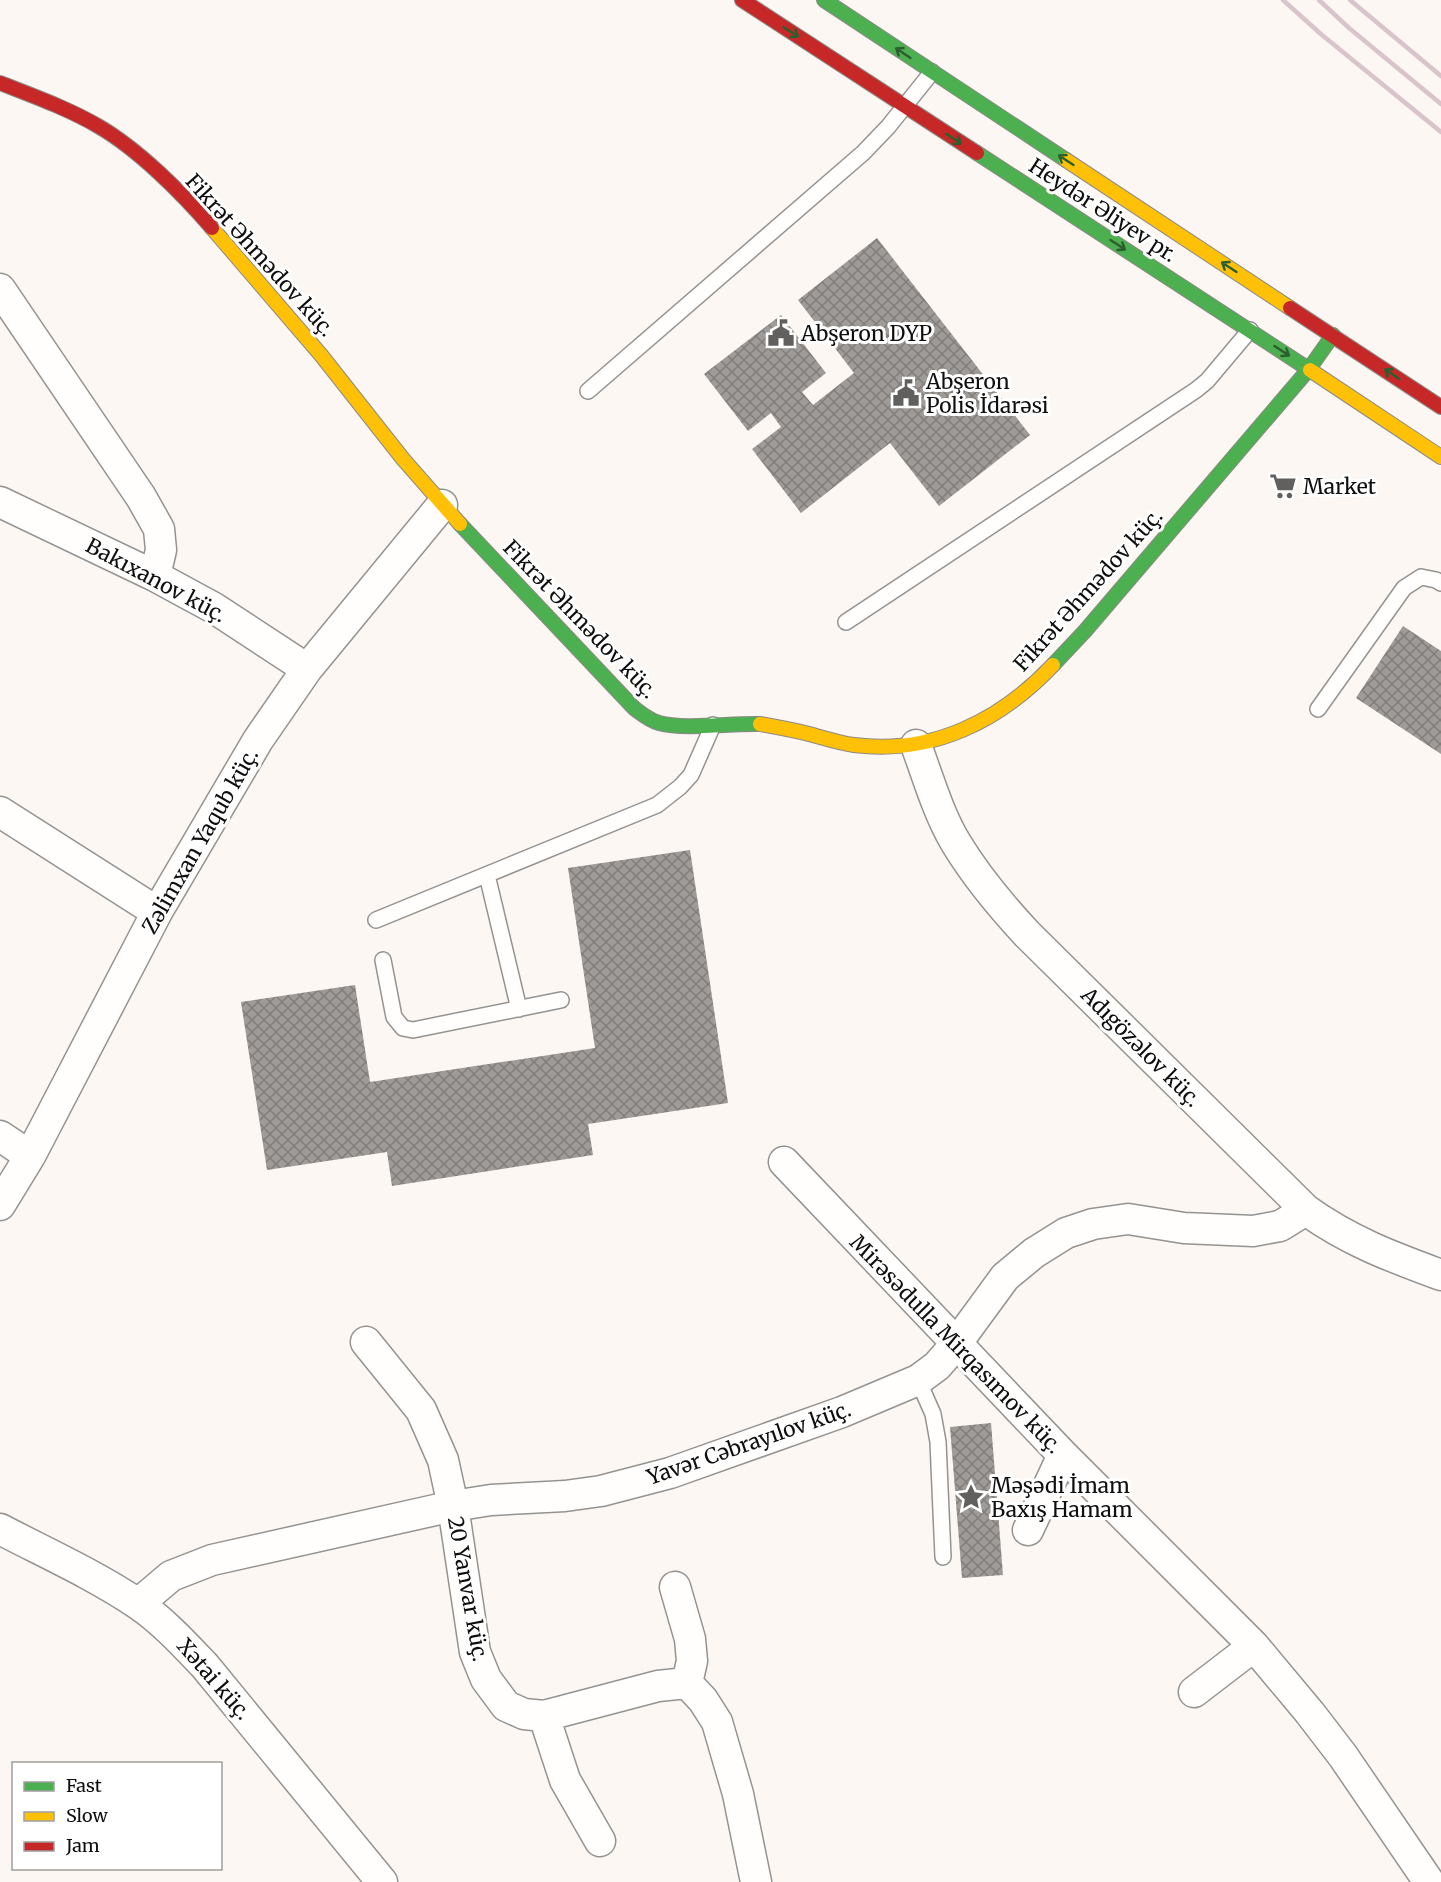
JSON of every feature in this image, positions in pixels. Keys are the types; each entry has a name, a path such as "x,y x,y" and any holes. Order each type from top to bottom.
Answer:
{"street":[{"name":"Heydər Əliyev pr.","path":"742,0 1441,457"},
{"name":"Heydər Əliyev pr.","path":"824,0 1441,407"},
{"name":"Fikrət Əhmədov küç.","path":"2,89 69,111 100,127 143,159 192,205 321,355 441,505 634,708 660,723 759,724 852,745 881,747 916,745 958,734 988,718 1034,685 1086,631 1309,369 1333,335"},
{"path":"0,289 141,497 159,529 161,550 155,576"},
{"name":"Bakıxanov küç.","path":"0,502 155,576 213,608 307,669"},
{"name":"Zəlimxan Yaqub küç.","path":"0,1205 30,1156 157,912 258,740 307,669 441,505"},
{"name":"Adıgözəlov küç.","path":"916,745 942,815 956,842 1000,905 1035,942 1306,1210 1332,1229 1366,1246 1441,1275"},
{"path":"0,812 157,912"},
{"path":"0,1136 30,1156"},
{"name":"Mirəsədulla Mirqasımov küç.","path":"784,1162 1063,1455 1254,1646 1343,1756 1429,1882"},
{"name":"Yavər Cəbrayılov küç.","path":"138,1604 171,1576 212,1560 453,1506 492,1500 565,1496 601,1491 670,1473 842,1412 918,1380 937,1366 1005,1277 1034,1253 1066,1233 1093,1224 1128,1219 1184,1228 1253,1232 1280,1226 1306,1210"},
{"name":"20 Yanvar küç.","path":"366,1342 421,1410 443,1460 453,1506 475,1652 486,1679 506,1706 524,1714 544,1716 657,1686 687,1683"},
{"path":"1028,1530 1063,1455"},
{"name":"Xətai küç.","path":"0,1529 138,1604 175,1634 205,1666 382,1882"},
{"path":"675,1587 690,1639 692,1661 687,1683 703,1700 717,1722 738,1794 756,1882"},
{"path":"1194,1692 1254,1646"},
{"path":"544,1716 565,1780 600,1841"}],"lane":[{"path":"588,391 863,153 888,127 932,72"},
{"path":"846,622 1196,390 1207,381 1250,330"},
{"path":"1318,709 1404,588 1421,577 1441,583"},
{"path":"376,920 657,804 680,787 691,775 713,725"},
{"path":"487,875 519,1009"},
{"path":"383,960 394,1017 403,1028 413,1030 561,1000"},
{"path":"918,1380 933,1414 938,1442 943,1557"}],"building":[{"path":"877,238 1030,435 939,506 890,443 801,513 752,449 781,427 771,413 748,431 704,374 781,315 826,373 802,392 813,405 854,373 798,300"},
{"path":"1403,626 1441,651 1441,754 1356,698"},
{"path":"690,850 728,1103 588,1124 593,1155 392,1186 387,1152 267,1170 241,1002 355,985 370,1082 595,1048 568,868"},
{"path":"991,1423 1003,1575 962,1578 950,1427"}],"railway":[{"path":"1283,0 1322,35 1441,132"},
{"path":"1319,0 1349,28 1441,104"},
{"path":"1350,0 1441,76"}],"traffic: fast":[{"path":"824,0 1066,160"},
{"path":"977,153 1310,370"},
{"path":"1053,665 1085,631 1309,369 1333,335"},
{"path":"460,524 634,708 646,717 659,723 682,726 760,724"}],"traffic: slow":[{"path":"1066,160 1290,308"},
{"path":"212,228 321,355 403,459 460,524"},
{"path":"1310,370 1441,457"},
{"path":"760,724 854,745 883,747 911,745 963,730 987,718 1011,703 1053,665"}],"traffic: jam":[{"path":"742,0 977,153"},
{"path":"0,83 74,114 113,136 159,172 212,228"},
{"path":"1290,308 1441,407"}],"place":[{"name":"Abşeron DYP","path":"781,333"},
{"name":"Abşeron Polis İdarəsi","path":"906,393"},
{"name":"Market","path":"1283,486"},
{"name":"Məşədi İmam Baxış Hamam","path":"971,1497"}]}
